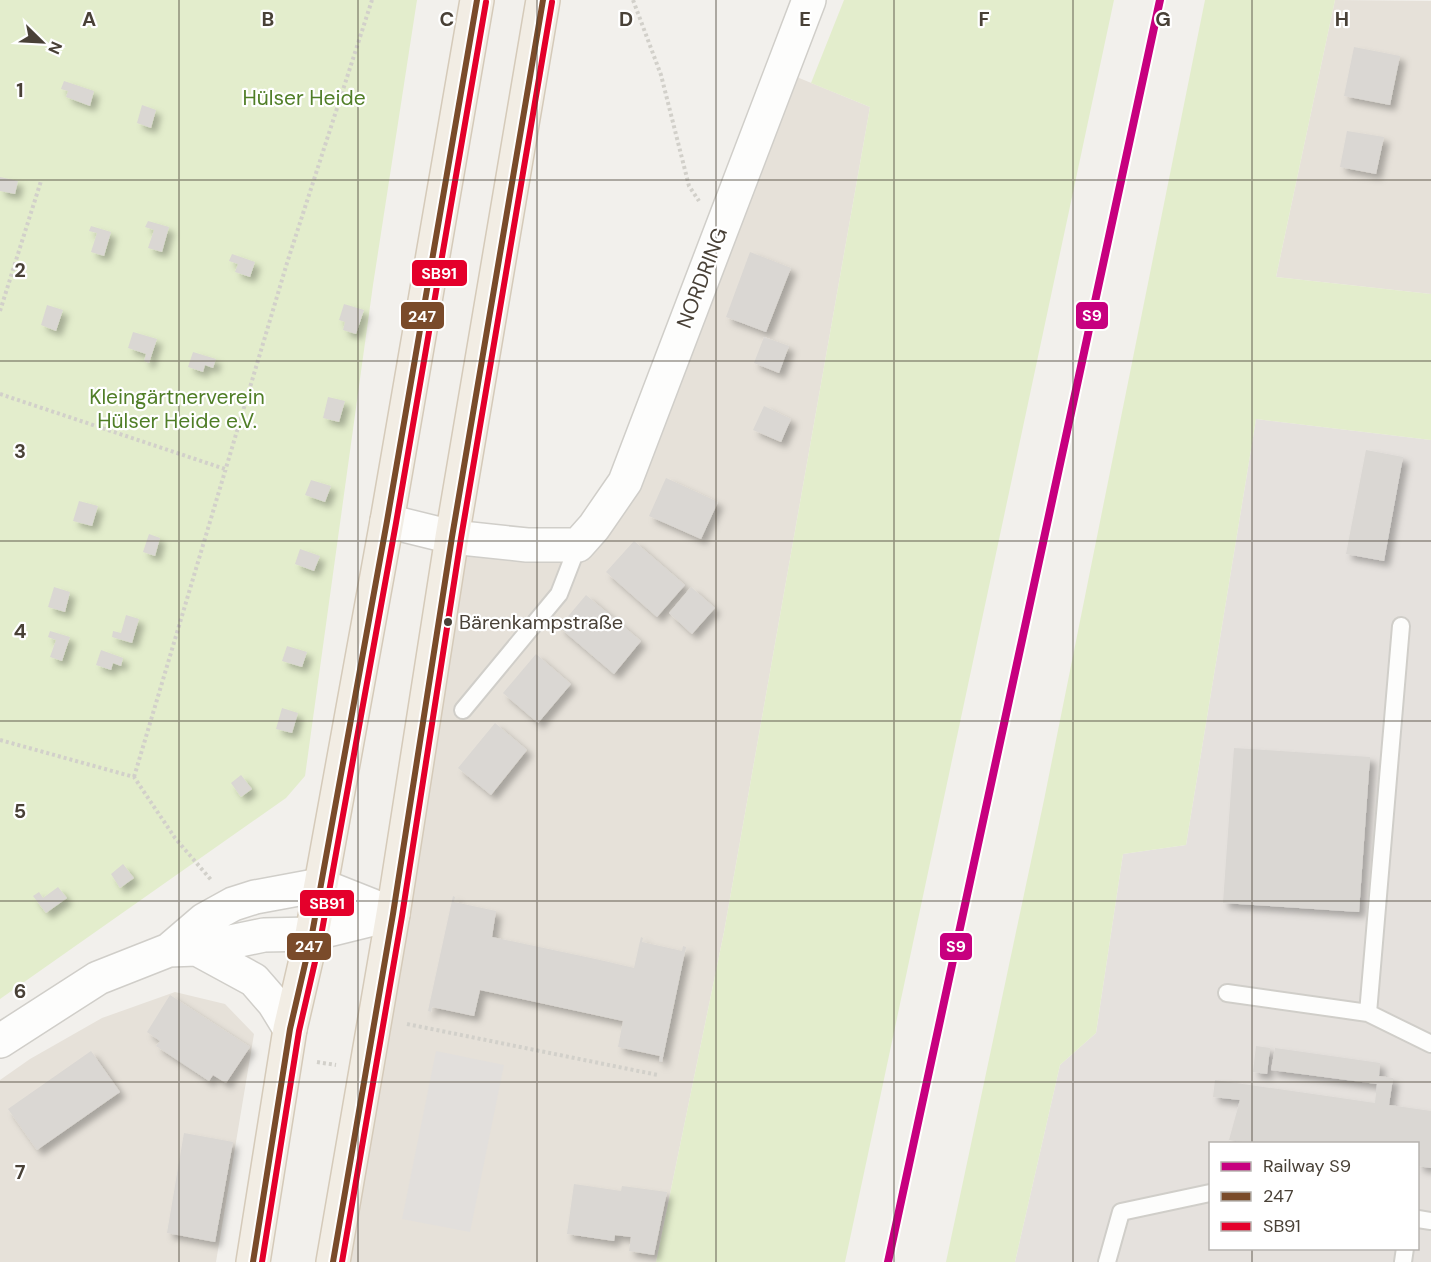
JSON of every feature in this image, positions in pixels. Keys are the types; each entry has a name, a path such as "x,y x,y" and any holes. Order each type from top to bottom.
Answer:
{"main road":[{"path":"253,1262 289,1043 312,934 387,521 477,0"},
{"path":"333,1262 393,914 452,537 543,0"}],"street":[{"name":"NORDRING","path":"578,545 594,527 625,482 809,0"},
{"path":"387,521 452,537 527,545 578,545"},
{"path":"183,950 204,920 233,904 255,897 320,885 393,914"},
{"path":"0,1041 98,978 183,950 264,936 312,934 393,914"},
{"path":"183,950 254,980 274,1003 289,1043"}],"lane":[{"name":"NORDRING","path":"463,710 559,594 578,545"},
{"path":"1368,1013 1401,626"},
{"path":"1227,993 1368,1013 1431,1044"},
{"path":"1107,1262 1121,1212 1209,1194"}],"path":[{"path":"134,777 287,263 372,0"},
{"path":"633,0 661,75 689,186 720,231"},
{"path":"0,311 41,181"},
{"path":"0,394 225,469"},
{"path":"0,740 134,777 175,838 233,904"},
{"path":"374,1017 658,1075"},
{"path":"289,1043 366,1071"}],"shaded area":[{"path":"1335,0 1431,1 1431,294 1276,277"},
{"path":"782,71 870,107 724,932 656,1262 334,1262 452,537 594,527"},
{"path":"1256,419 1431,440 1431,1262 1015,1262 1060,1065 1096,1033 1123,854 1186,845"},
{"path":"175,992 225,1004 254,1034 216,1262 0,1262 0,1080 30,1059 102,1018"},
{"path":"436,1051 504,1065 470,1232 402,1219"}],"green space":[{"name":"Kleingärtnerverein Hülser Heide e.V.","path":"0,0 417,0 373,285 305,776 286,798 0,999"},
{"path":"844,0 1114,0 845,1262 656,1262 724,932 870,107 811,83"},
{"path":"1205,0 1335,0 1276,277 1431,294 1431,440 1256,419 1186,845 1123,854 1096,1033 1060,1065 1015,1262 946,1262 1044,800"}],"building":[{"path":"1354,47 1400,56 1390,105 1344,96"},
{"path":"64,81 94,91 90,106 66,97 68,91 61,89"},
{"path":"142,105 156,110 151,128 137,123"},
{"path":"1347,131 1384,137 1376,174 1340,167"},
{"path":"0,177 18,181 15,194 0,191"},
{"path":"148,221 169,227 162,252 148,248 154,230 145,227"},
{"path":"91,226 111,232 104,256 91,252 97,233 89,231"},
{"path":"750,252 791,268 766,332 726,317"},
{"path":"232,254 255,262 250,277 235,272 238,264 229,261"},
{"path":"344,304 364,310 356,334 343,330 345,322 339,320"},
{"path":"47,305 63,310 56,331 41,325"},
{"path":"133,332 157,339 149,363 144,361 146,354 128,348"},
{"path":"764,337 789,346 779,373 754,363"},
{"path":"193,352 216,359 213,368 205,365 203,372 188,367"},
{"path":"328,397 345,401 339,422 323,418"},
{"path":"764,406 791,419 781,442 753,430"},
{"path":"1366,450 1403,457 1384,561 1346,554"},
{"path":"666,478 718,502 701,539 649,516"},
{"path":"311,480 331,486 325,502 305,495"},
{"path":"79,501 98,506 92,526 73,521"},
{"path":"149,534 160,538 155,556 143,552"},
{"path":"634,541 685,585 657,617 606,572"},
{"path":"300,549 320,556 314,571 295,564"},
{"path":"54,587 70,592 65,612 48,607"},
{"path":"691,587 715,608 692,634 669,613"},
{"path":"586,595 641,641 614,674 559,627"},
{"path":"126,615 139,619 132,643 112,637 113,631 121,633"},
{"path":"50,631 70,637 62,661 50,657 56,640 48,637"},
{"path":"287,646 307,652 302,667 282,661"},
{"path":"101,650 123,658 121,666 113,663 111,670 96,665"},
{"path":"536,654 571,684 538,723 503,693"},
{"path":"282,708 298,713 292,733 276,729"},
{"path":"495,723 527,750 491,795 458,768"},
{"path":"1234,748 1370,757 1359,912 1223,903"},
{"path":"241,775 252,789 241,797 231,783"},
{"path":"123,864 134,878 120,888 111,874"},
{"path":"58,887 67,898 46,913 33,896 39,892 43,898"},
{"path":"453,896 455,897 454,902 496,911 492,937 634,968 641,937 642,942 682,951 683,946 686,947 662,1062 659,1061 660,1056 618,1047 623,1021 480,990 474,1016 432,1007 431,1012 428,1011"},
{"path":"170,995 250,1047 226,1083 213,1075 209,1081 156,1046 160,1041 147,1032"},
{"path":"1256,1046 1270,1048 1267,1074 1253,1072"},
{"path":"1275,1048 1380,1063 1379,1076 1393,1078 1389,1105 1431,1111 1431,1168 1419,1166 1419,1142 1243,1142 1229,1140 1240,1100 1213,1097 1215,1080 1375,1103 1377,1084 1271,1070"},
{"path":"91,1051 120,1092 37,1150 8,1109"},
{"path":"184,1133 233,1142 215,1242 167,1233"},
{"path":"574,1184 621,1191 622,1186 667,1192 654,1255 629,1251 631,1237 615,1235 614,1241 567,1234"}],"rail line":[{"name":"S9","path":"888,1262 1160,0"}],"transit line":[{"name":"247","path":"253,1262 290,1029 312,934 387,521 477,0"},
{"name":"247","path":"333,1262 393,914 452,537 543,0"},
{"name":"SB91","path":"262,1262 299,1031 321,936 396,523 486,2"},
{"name":"SB91","path":"342,1262 402,916 461,538 552,2"}],"place":[{"name":"Bärenkampstraße","path":"448,622"}],"park label":[{"name":"Hülser Heide","path":"304,98"}]}
